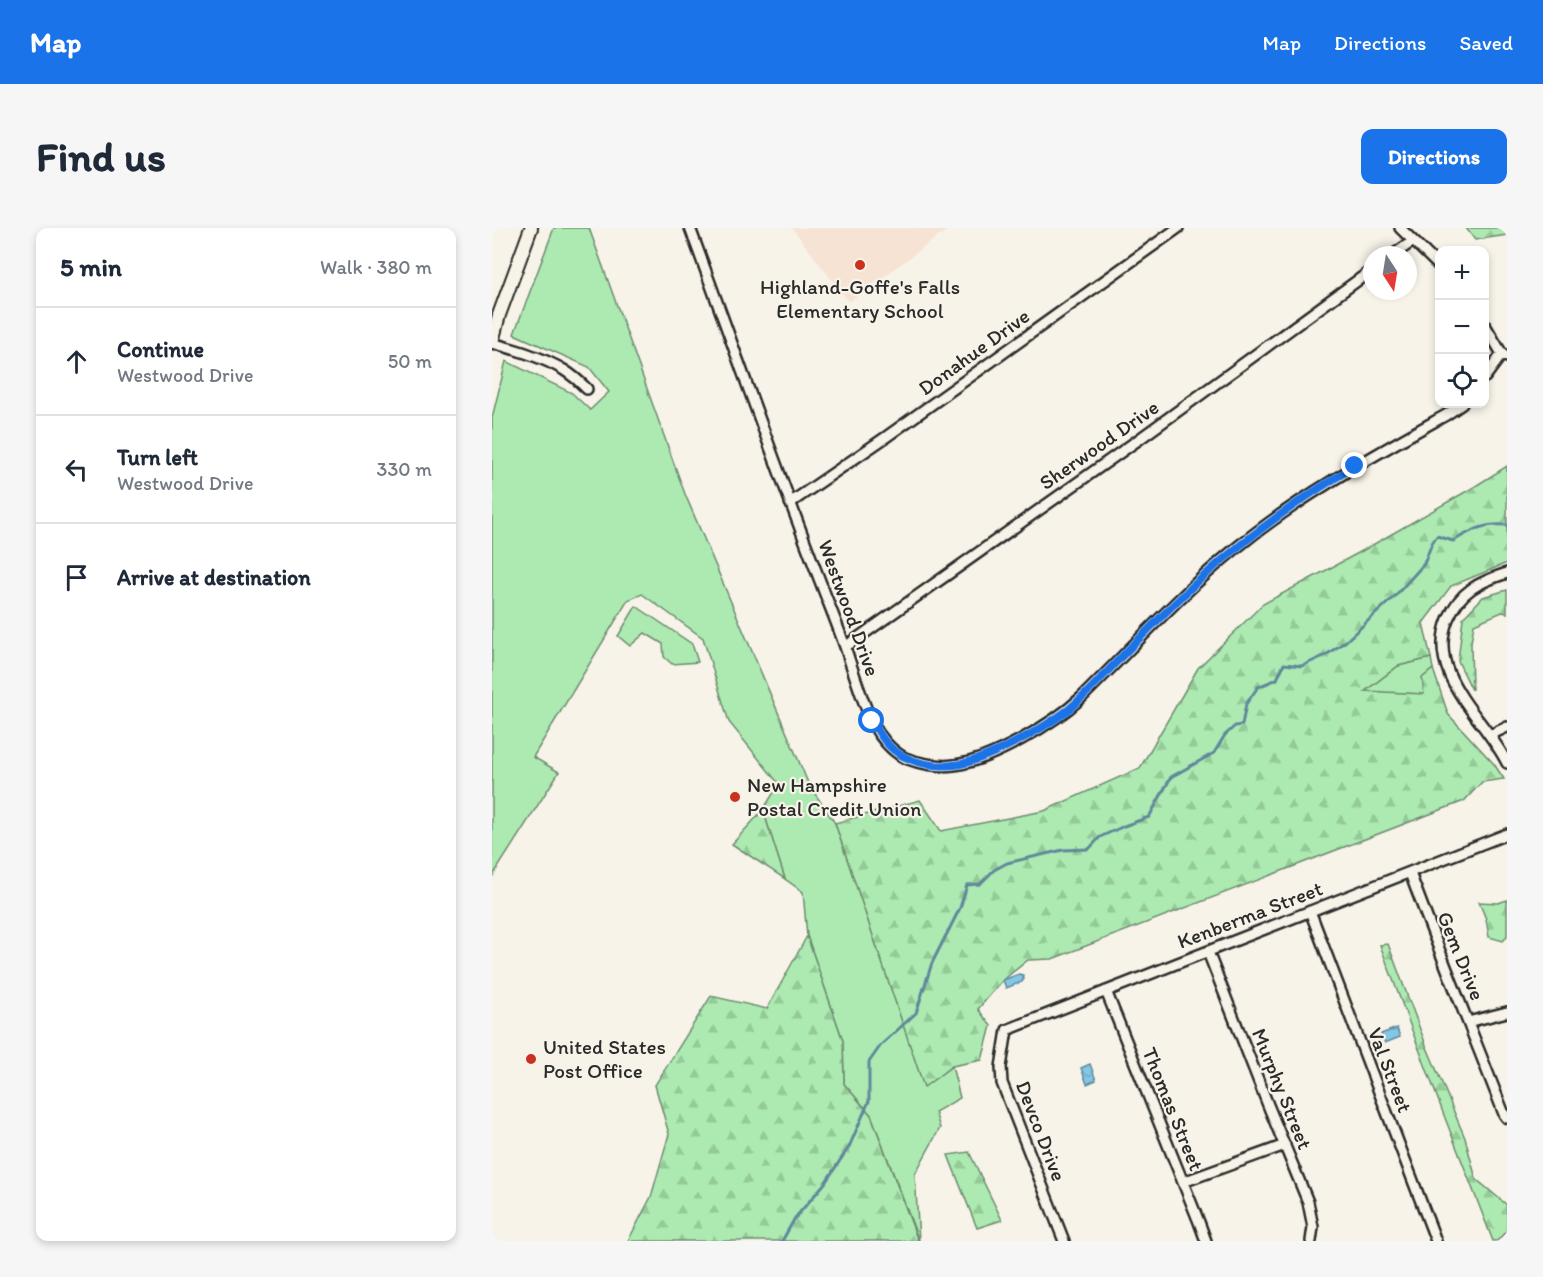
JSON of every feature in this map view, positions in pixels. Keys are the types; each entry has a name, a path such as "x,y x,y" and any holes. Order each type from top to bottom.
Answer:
{"street":[{"path":"531,228 499,315 492,343 548,362 567,372 587,388"},
{"name":"Westwood Drive","path":"690,228 872,721 894,750 905,758 928,764 954,765 978,759 1048,723 1068,709 1098,682 1179,599 1235,549 1328,482 1456,408"},
{"name":"Donahue Drive","path":"790,503 1178,228"},
{"path":"1400,228 1435,262"},
{"path":"1406,246 1413,241"},
{"name":"Sherwood Drive","path":"845,646 1138,440 1363,277"},
{"path":"1489,331 1504,355 1489,372"},
{"path":"1507,573 1483,581 1462,595 1450,615 1443,634 1443,657 1449,675 1507,763"},
{"path":"1490,735 1507,727"},
{"name":"Kenberma Street","path":"1007,1030 1507,834"},
{"name":"Gem Drive","path":"1410,873 1446,970 1507,1118"},
{"name":"Val Street","path":"1310,911 1436,1241"},
{"name":"Murphy Street","path":"1208,952 1304,1190 1312,1214 1311,1241"},
{"name":"Thomas Street","path":"1106,991 1206,1241"},
{"path":"1468,1022 1507,1012"},
{"name":"Devco Drive","path":"1007,1030 1001,1067 1002,1083 1064,1241"},
{"path":"1183,1182 1285,1145"}],"shaded area":[{"name":"Highland-Goffe's Falls Elementary School","path":"792,228 950,228 849,302"}],"green space":[{"path":"554,228 589,228 685,494 809,785 835,823 924,1086 952,1066 960,1098 935,1112 940,1128 915,1174 919,1241 871,1115 844,1084 843,1041 807,936 803,892 785,879 763,810 779,784 729,722 703,638 642,594 628,600 533,757 559,772 492,877 492,418 506,361 572,393 590,410 609,392 589,367 514,334"},
{"path":"1466,228 1507,228 1507,235 1475,240"},
{"path":"1507,466 1507,563 1451,586 1423,623 1431,658 1398,666 1365,691 1424,694 1422,678 1433,669 1448,714 1494,764 1504,779 1482,782 1464,801 1052,959 1028,960 1003,980 978,1009 991,1026 982,1060 952,1066 924,1087 835,823 920,800 941,831 1044,811 1140,768 1198,668 1263,604 1362,551"},
{"path":"1507,590 1507,613 1502,612 1474,624 1471,643 1472,690 1458,661 1463,618 1483,597"},
{"path":"636,606 692,644 698,662 672,664 664,657 663,644 645,633 630,646 618,636"},
{"path":"1431,658 1433,669 1422,678 1425,694 1364,692 1398,666"},
{"path":"763,810 785,879 732,844"},
{"path":"1507,900 1507,937 1503,941 1489,937 1486,919 1479,902 1498,903"},
{"path":"807,936 843,1041 844,1084 871,1115 918,1241 628,1241 651,1197 669,1134 655,1085 711,996 767,1009"},
{"path":"1388,944 1426,1045 1465,1138 1476,1179 1507,1205 1507,1230 1497,1241 1493,1241 1380,945"},
{"path":"969,1152 1002,1220 977,1228 948,1155"}],"water":[{"path":"1019,974 1023,975 1022,982 1006,988 1003,980"},
{"path":"1397,1028 1400,1037 1385,1043 1381,1034"},
{"path":"1090,1064 1096,1080 1087,1084 1081,1068"}],"waterway":[{"path":"782,1241 795,1218 825,1183 849,1147 869,1101 869,1062 881,1045 916,1013 932,963 960,908 967,885 980,884 994,870 1007,863 1063,850 1089,849 1100,837 1149,817 1171,777 1214,753 1225,735 1235,726 1242,725 1246,704 1258,687 1277,679 1284,664 1302,666 1326,655 1346,641 1395,596 1424,564 1437,536 1453,541 1478,528 1507,525"}],"place":[{"name":"Highland-Goffe's Falls Elementary School","path":"860,265"},
{"name":"New Hampshire Postal Credit Union","path":"735,797"},
{"name":"United States Post Office","path":"531,1059"}],"route":[{"path":"872,721 894,750 905,758 928,764 966,763 1024,737 1068,709 1098,682 1179,599 1235,549 1295,504 1355,466"}]}
